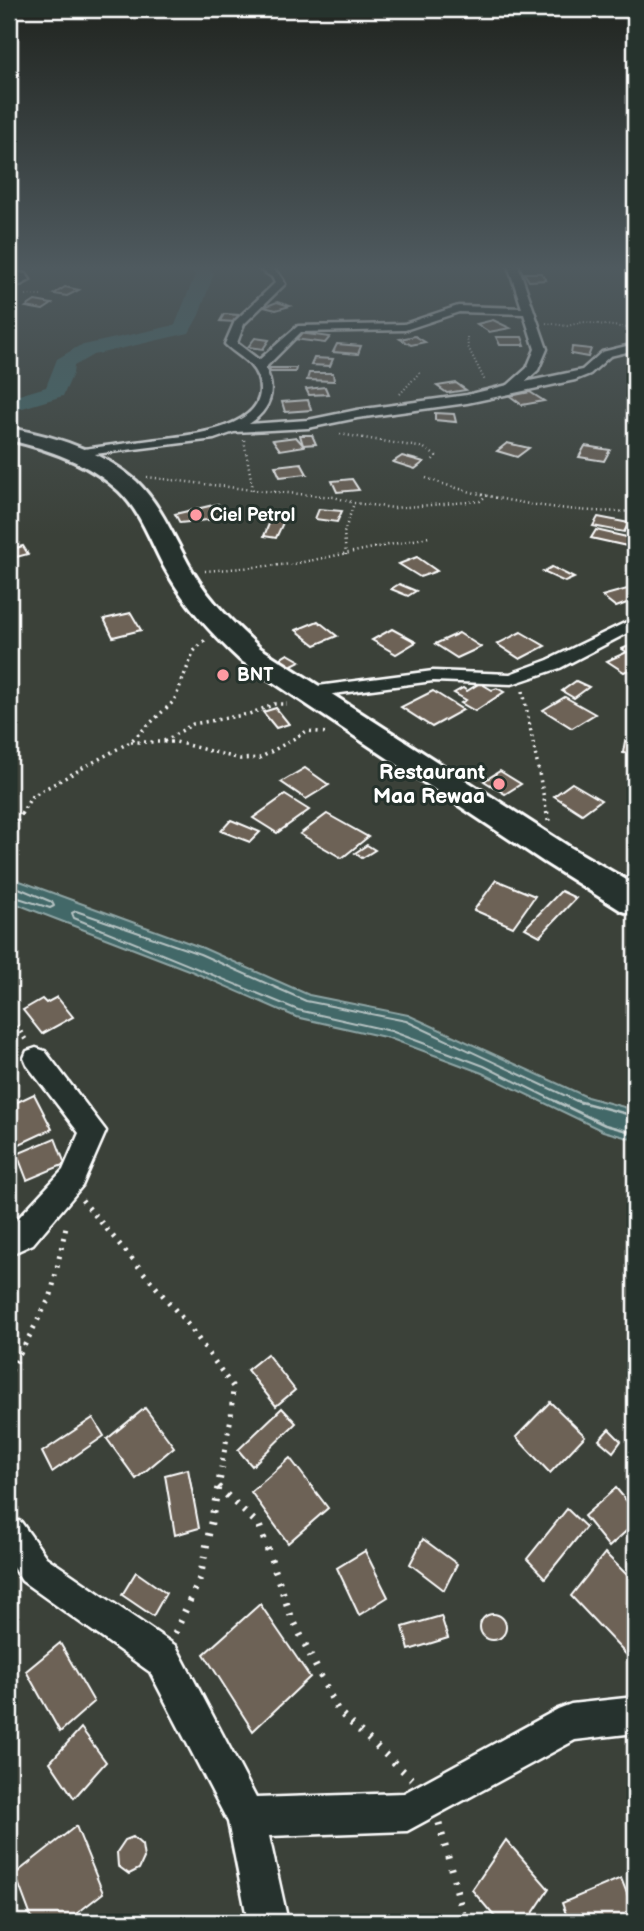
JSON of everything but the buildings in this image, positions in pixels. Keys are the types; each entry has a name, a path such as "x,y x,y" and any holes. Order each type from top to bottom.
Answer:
{"highway":[{"path":"9,434 27,437 76,454 108,472 140,501 200,603 220,626 276,674 310,692 555,854 635,902"}],"street":[{"path":"239,429 251,420 264,402 264,377 259,367 245,355"},
{"path":"259,367 271,355"},
{"path":"510,388 532,370 538,355"},
{"path":"76,454 163,444 239,429 309,424 467,399 586,372 605,355"},
{"path":"310,692 433,676 512,679 554,664 635,623"},
{"path":"9,1242 23,1235 68,1183 93,1131 36,1058"},
{"path":"9,1534 34,1569 163,1659 246,1818 268,1922"},
{"path":"246,1818 407,1812 570,1722 635,1715"}],"path":[{"path":"473,355 476,365 495,391"},
{"path":"408,407 400,393 421,371"},
{"path":"239,429 253,490"},
{"path":"331,433 424,448 436,456 431,462"},
{"path":"108,472 334,497 354,503 394,508 480,501 487,495"},
{"path":"426,478 452,489 570,510 616,513 635,511"},
{"path":"346,555 344,533 354,503"},
{"path":"181,573 293,564 429,537"},
{"path":"9,833 32,796 130,742 174,701 194,650 220,626"},
{"path":"520,676 555,854"},
{"path":"163,742 193,724 249,714 275,704 286,705 310,692"},
{"path":"130,742 176,742 240,759 260,758 307,731 373,733"},
{"path":"9,1014 36,1058"},
{"path":"9,1380 10,1373 51,1295 69,1211 68,1183"},
{"path":"68,1183 189,1326 233,1387 231,1418 200,1578 163,1659"},
{"path":"218,1487 259,1525 291,1616 338,1711 433,1798 465,1922"}],"water":[{"path":"9,877 203,948 309,995 408,1015 587,1097 635,1110 635,1140 603,1131 482,1073 389,1038 296,1017 191,971 9,901"}],"waterway":[{"path":"9,405 55,391 63,374 64,363 77,355"}],"place":[{"name":"Ciel Petrol","path":"196,515"},
{"name":"BNT","path":"223,675"},
{"name":"Restaurant Maa Rewaa","path":"499,784"}]}
